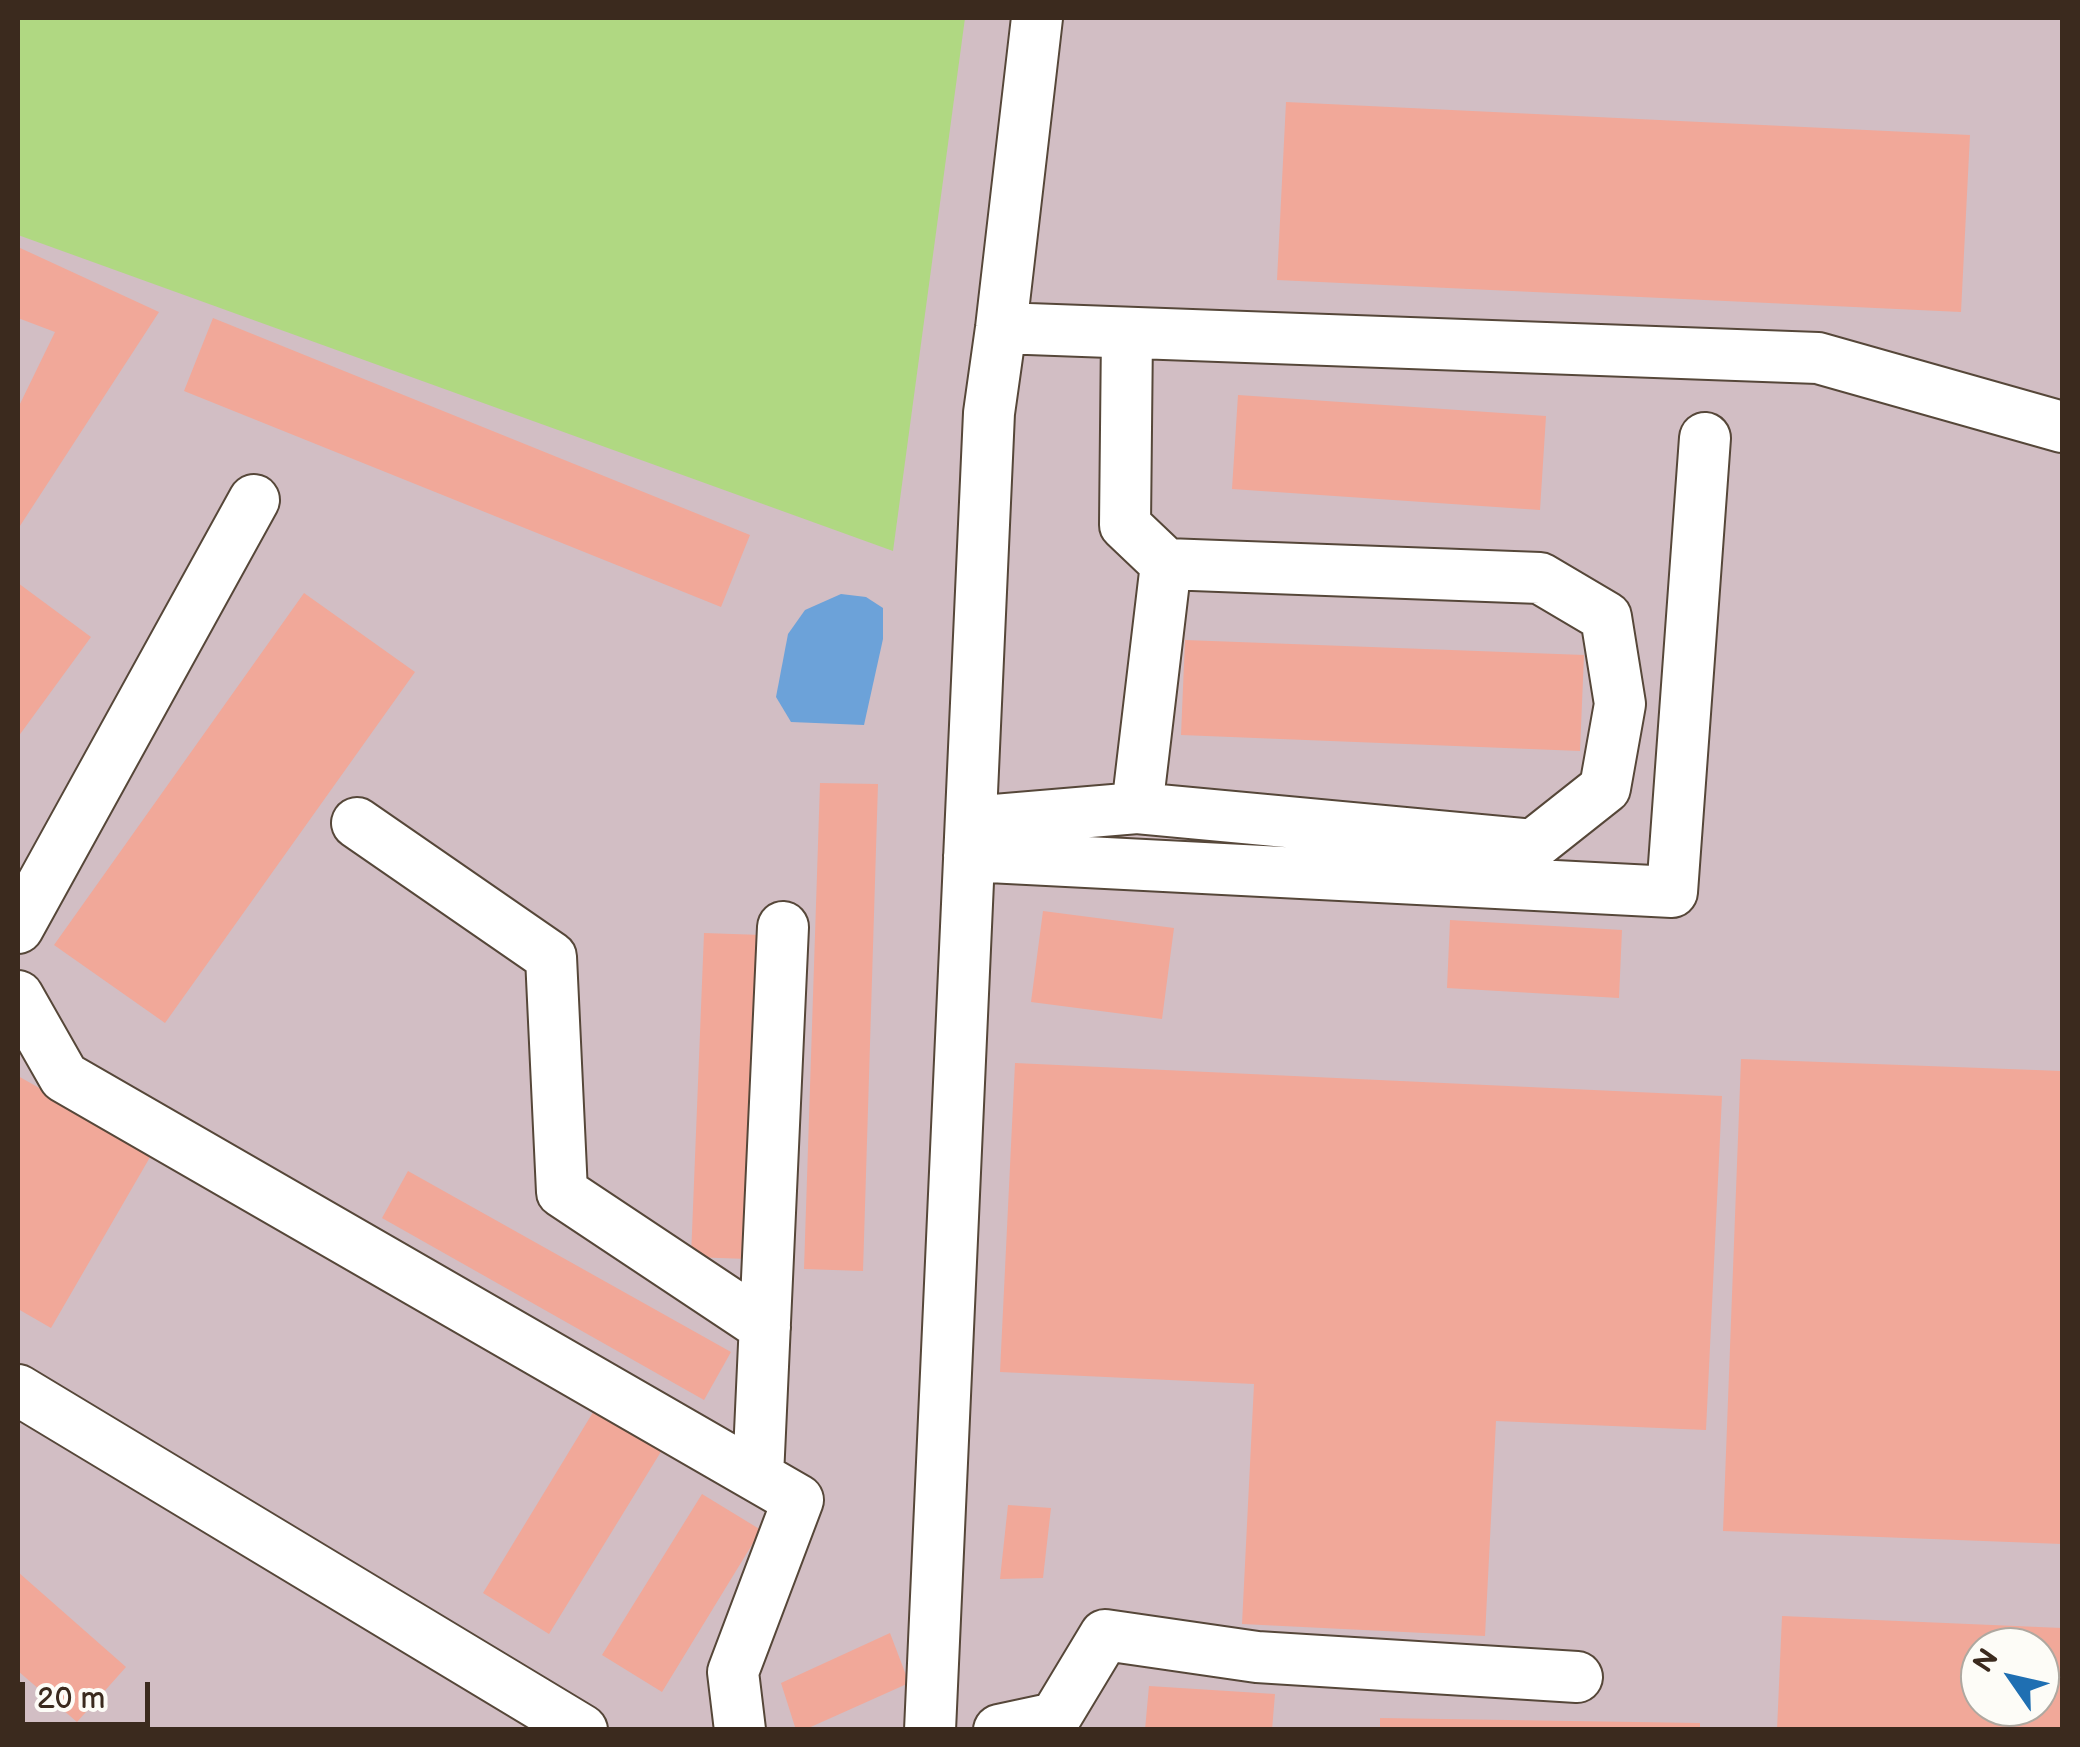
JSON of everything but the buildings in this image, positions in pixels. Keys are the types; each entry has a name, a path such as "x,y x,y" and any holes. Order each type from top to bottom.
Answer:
{"lane":[{"path":"930,1730 989,413 1037,18"},
{"path":"1001,328 1818,358 2062,427"},
{"path":"970,839 1137,808 1533,845 1605,788 1620,704 1606,617 1540,578 1166,564 1125,525 1127,334"},
{"path":"970,839 1672,892 1705,438"},
{"path":"18,928 254,500"},
{"path":"1137,808 1166,564"},
{"path":"357,822 550,957 562,1192 765,1327"},
{"path":"758,1476 783,927"},
{"path":"18,996 64,1077 798,1500 733,1672 740,1730"},
{"path":"18,1390 552,1722"},
{"path":"1000,1730 1055,1718 1104,1634 1257,1657 1577,1677"}],"shaded area":[{"path":"18,18 2062,18 2062,1729 18,1729"}],"green space":[{"path":"18,18 965,18 893,551 18,235"}],"water":[{"path":"841,594 866,597 883,608 883,639 864,725 791,722 776,697 788,634 805,610"}]}
